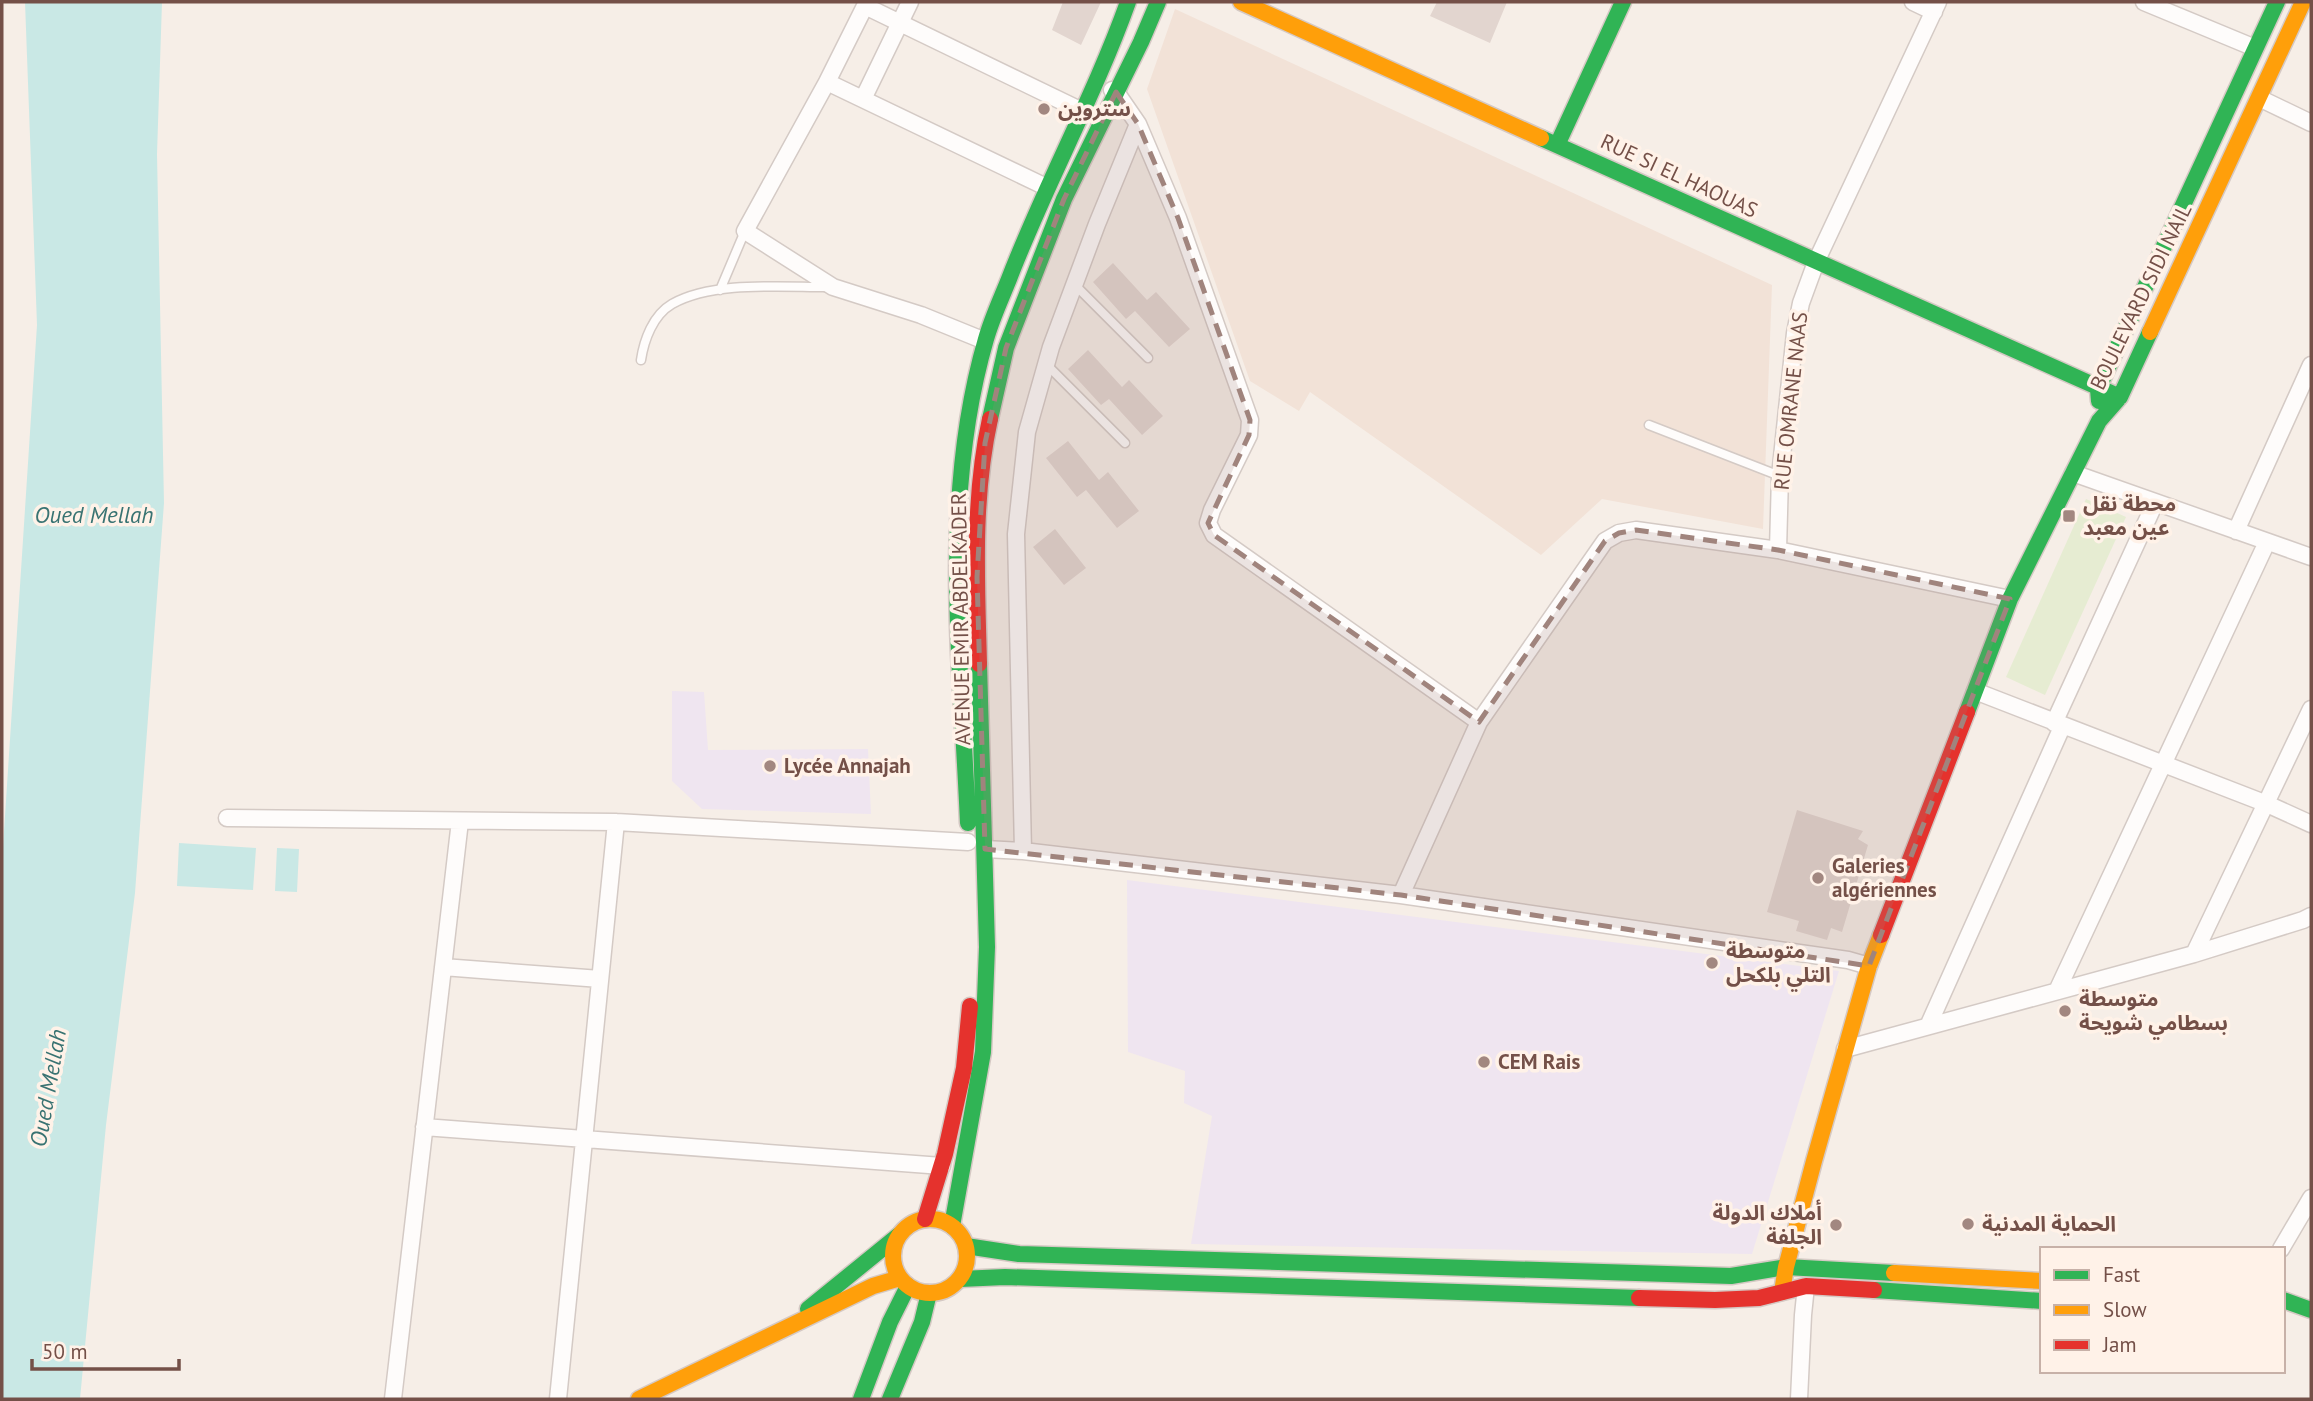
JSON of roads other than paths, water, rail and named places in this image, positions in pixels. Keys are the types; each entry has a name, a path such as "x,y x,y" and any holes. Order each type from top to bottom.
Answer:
{"main road":[{"name":"AVENUE EMIR ABDELKADER","path":"925,1219 942,1166 964,1068 973,972 959,681 957,578 959,495 964,443 985,341 1010,273 1046,187 1098,82 1128,2"},
{"name":"AVENUE EMIR ABDELKADER","path":"952,1226 984,1052 987,947 977,577 978,504 985,443 1006,348 1064,199 1158,2"},
{"name":"RUE SI EL HAOUAS","path":"1241,2 2120,397"},
{"path":"1558,144 1623,2"},
{"name":"BOULEVARD SIDI NAIL","path":"2099,421 2098,388 2277,2"},
{"name":"BOULEVARD SIDI NAIL","path":"2099,421 2120,397 2259,98 2304,12"},
{"path":"1782,1292 1786,1267 1869,966 2010,599 2099,421"},
{"path":"787,1326 899,1236 906,1227 925,1219 935,1219 952,1226 961,1234 968,1258 960,1279 941,1292 929,1293 918,1291 904,1282 893,1257 899,1236"},
{"path":"966,1245 1019,1254 1731,1276 1786,1267 2040,1281"},
{"path":"960,1279 1019,1278 1738,1301 1806,1286 2040,1301"},
{"path":"639,1399 873,1286 904,1282"},
{"path":"861,1399 904,1282"},
{"path":"890,1399 922,1322 929,1293"},
{"path":"2286,1303 2311,1310"}],"street":[{"path":"863,99 910,2"},
{"path":"1913,2 1936,7"},
{"path":"2144,2 2255,48"},
{"path":"985,341 922,315 833,287 745,231 827,82 866,4 1082,111"},
{"name":"RUE OMRANE NAAS","path":"1778,550 1780,476 1801,303 1816,262 1936,7"},
{"path":"827,82 1046,187"},
{"path":"1098,82 1116,92 1138,124 1182,231 1250,420 1249,435 1212,510 1208,523 1214,535 1479,722"},
{"path":"2259,98 2311,123"},
{"path":"1023,851 1016,534 1027,432 1045,363 1138,124"},
{"path":"2236,531 2311,365"},
{"path":"2073,473 2311,557"},
{"path":"1929,1024 2155,503"},
{"path":"1401,895 1479,722 1605,541 1619,533 1636,530 1778,550 2010,599"},
{"path":"2057,991 2267,542"},
{"path":"1975,691 2267,804 2311,824"},
{"path":"2194,954 2311,709"},
{"path":"227,818 616,822 968,842"},
{"path":"393,1399 460,821"},
{"path":"558,1399 616,822"},
{"path":"985,849 1023,851 1401,895 1848,960 1869,966"},
{"path":"1845,1049 2194,954 2307,918 2311,904"},
{"path":"443,967 600,979"},
{"path":"424,1127 942,1166"},
{"path":"2282,1247 2311,1198"},
{"path":"1799,1399 1806,1286"}],"lane":[{"path":"720,290 745,231"},
{"path":"1075,285 1148,358"},
{"path":"641,360 644,343 658,317 670,305 704,292 761,286 833,287"},
{"path":"1045,363 1125,443"},
{"path":"1648,425 1780,476"}],"water":[{"name":"Oued Mellah","path":"25,2 162,2 157,154 164,503 135,893 106,1125 80,1399 2,1399 2,862 37,325"},
{"path":"179,843 256,848 253,890 177,886"},
{"path":"277,848 299,849 297,892 275,891"}],"place":[{"name":"ستروين","path":"1044,109"},
{"name":"محطة نقل عين معبد","path":"2069,516"},
{"name":"Lycée Annajah","path":"770,766"},
{"name":"Galeries algériennes","path":"1818,878"},
{"name":"متوسطة التلي بلكحل","path":"1712,963"},
{"name":"متوسطة بسطامي شويحة","path":"2065,1011"},
{"name":"CEM Rais","path":"1484,1062"},
{"name":"الحماية المدنية","path":"1968,1224"},
{"name":"أملاك الدولة الجلفة","path":"1836,1225"}]}
